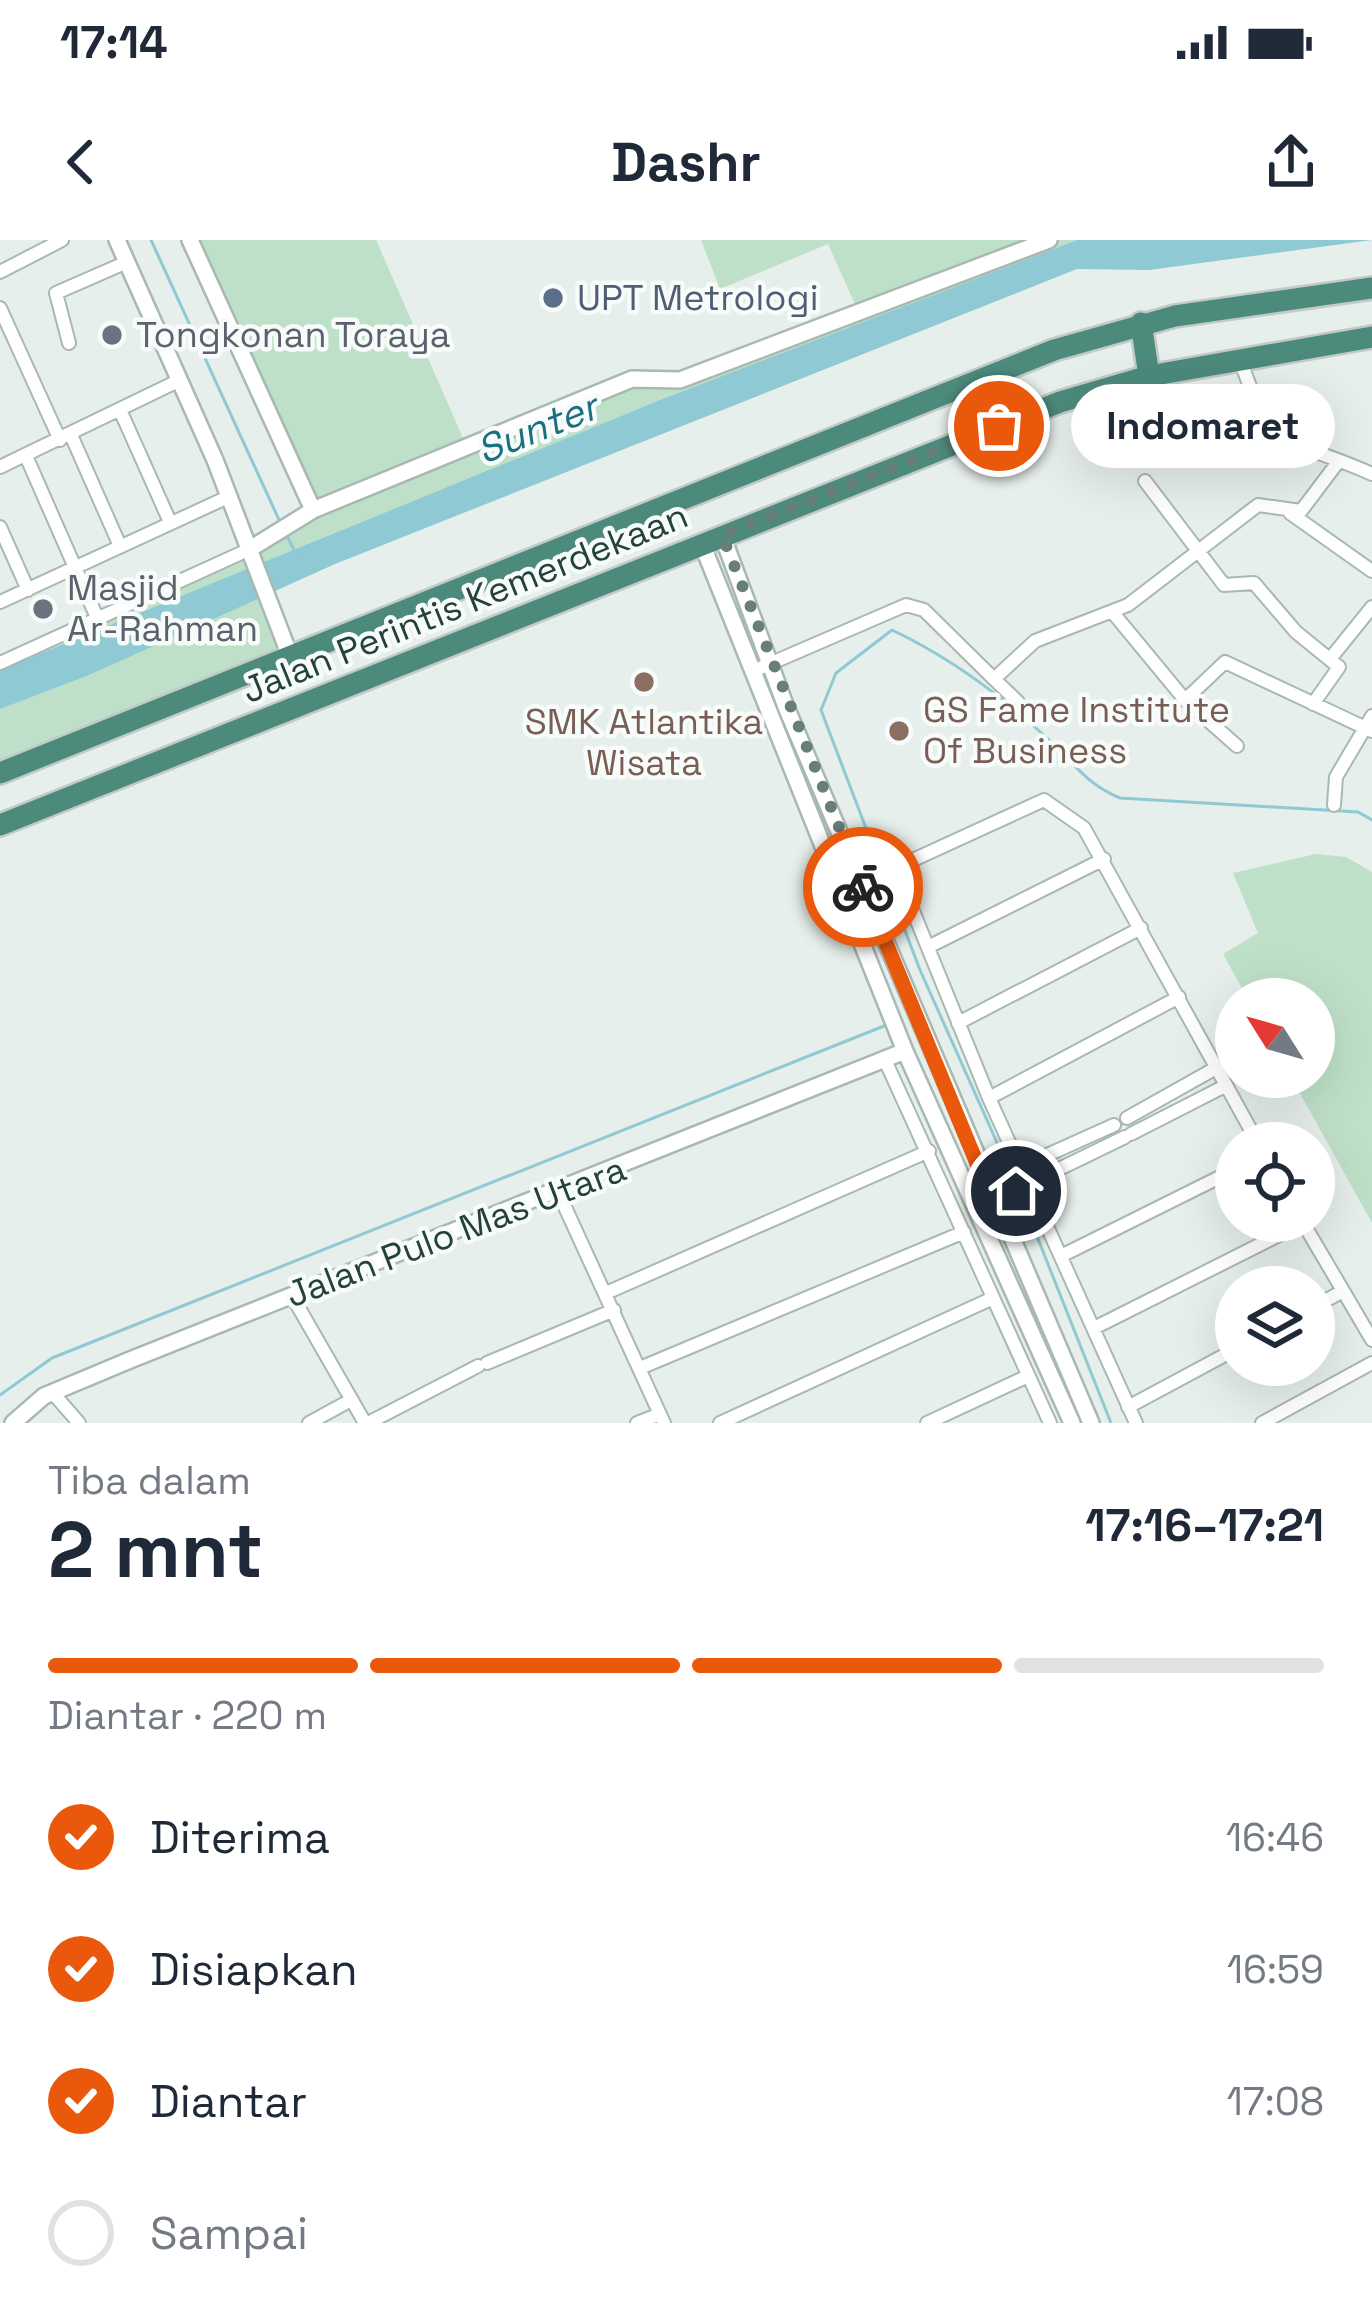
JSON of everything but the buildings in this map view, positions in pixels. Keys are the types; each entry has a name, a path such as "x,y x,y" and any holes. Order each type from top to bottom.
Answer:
{"highway":[{"name":"Jalan Perintis Kemerdekaan","path":"0,773 1054,350 1141,323 1372,288"},
{"path":"1141,323 1149,376"},
{"name":"Jalan Perintis Kemerdekaan","path":"0,825 1060,403 1149,376 1372,337"}],"street":[{"path":"0,272 62,240"},
{"path":"117,240 254,548 290,656"},
{"path":"190,240 309,512"},
{"path":"2,659 99,622 254,548 309,512 632,379 680,380 1049,240"},
{"path":"69,343 56,293 127,262"},
{"path":"0,308 120,546"},
{"path":"1241,362 1267,424 1287,441 1372,474"},
{"path":"0,467 180,380"},
{"path":"120,410 170,522"},
{"path":"26,456 99,622"},
{"path":"1290,513 1312,501 1337,461"},
{"path":"1145,481 1227,589 1242,580 1254,583 1296,632 1339,669 1312,704"},
{"path":"0,602 228,497"},
{"path":"994,679 1035,641 1114,614 1258,505 1290,513 1372,572"},
{"path":"0,527 28,590"},
{"path":"712,540 769,664 1090,1423"},
{"path":"712,540 752,671 902,1043 1072,1423"},
{"path":"752,671 896,608 914,606 1018,702"},
{"path":"1330,659 1372,607"},
{"path":"1114,614 1185,700 1237,746"},
{"path":"1185,700 1225,662 1312,704 1370,724 1336,777 1334,805"},
{"path":"1136,1423 1063,1256 1019,1170 901,879 902,865 1044,800 1084,828 1104,859 1215,1066"},
{"path":"929,946 1104,859"},
{"path":"958,1023 1141,928"},
{"path":"989,1098 1179,998"},
{"name":"Jalan Pulo Mas Utara","path":"13,1423 52,1392 885,1060 902,1043"},
{"path":"885,1060 1051,1423"},
{"path":"989,1181 1121,1122 1215,1069"},
{"path":"997,1200 1215,1091"},
{"path":"1121,1122 1128,1135"},
{"path":"606,1293 929,1151"},
{"path":"1063,1256 1215,1180"},
{"path":"559,1193 662,1418 637,1423"},
{"path":"640,1368 964,1232"},
{"path":"1094,1328 1263,1242"},
{"path":"1314,1242 1372,1340"},
{"path":"1335,1295 1343,1291"},
{"path":"292,1296 367,1423 483,1364 614,1310"},
{"path":"719,1423 993,1298"},
{"path":"1128,1408 1215,1360"},
{"path":"1262,1423 1372,1363"},
{"path":"927,1423 1028,1376"},
{"path":"52,1392 79,1423"},
{"path":"309,1423 352,1400"}],"green space":[{"path":"190,240 376,240 467,447 632,379 669,382 858,311 828,244 720,289 701,240 1077,240 643,407 0,670 0,664 99,622 313,510"},
{"path":"267,594 290,656 0,770 0,709"},
{"path":"1316,854 1346,857 1372,872 1372,1223 1335,1156 1335,1122 1316,1122 1303,1098 1335,1098 1335,978 1236,978 1223,954 1258,933 1233,873"}],"water":[{"path":"1077,240 1372,240 1149,270 1077,269 335,564 89,675 0,709 0,670 660,400"}],"waterway":[{"path":"151,240 280,522"},
{"path":"287,536 296,554"},
{"path":"1007,1165 920,970 821,710 836,673 892,630 974,678 1089,780 1120,798 1358,812 1372,820"},
{"path":"0,1395 52,1358 889,1024"},
{"path":"1021,1196 1111,1423"}],"way so far":[{"path":"863,887 769,664 722,535 999,426"}],"place":[{"name":"UPT Metrologi","path":"553,298"},
{"name":"Tongkonan Toraya","path":"112,335"},
{"name":"Indomaret","path":"999,426"},
{"name":"Masjid Ar-Rahman","path":"43,609"},
{"name":"SMK Atlantika Wisata","path":"644,682"},
{"name":"GS Fame Institute Of Business","path":"899,731"}],"route":[{"path":"863,887 985,1183 1022,1168 1030,1185 1016,1191"}],"water label":[{"name":"Sunter","path":"537,428"}]}
